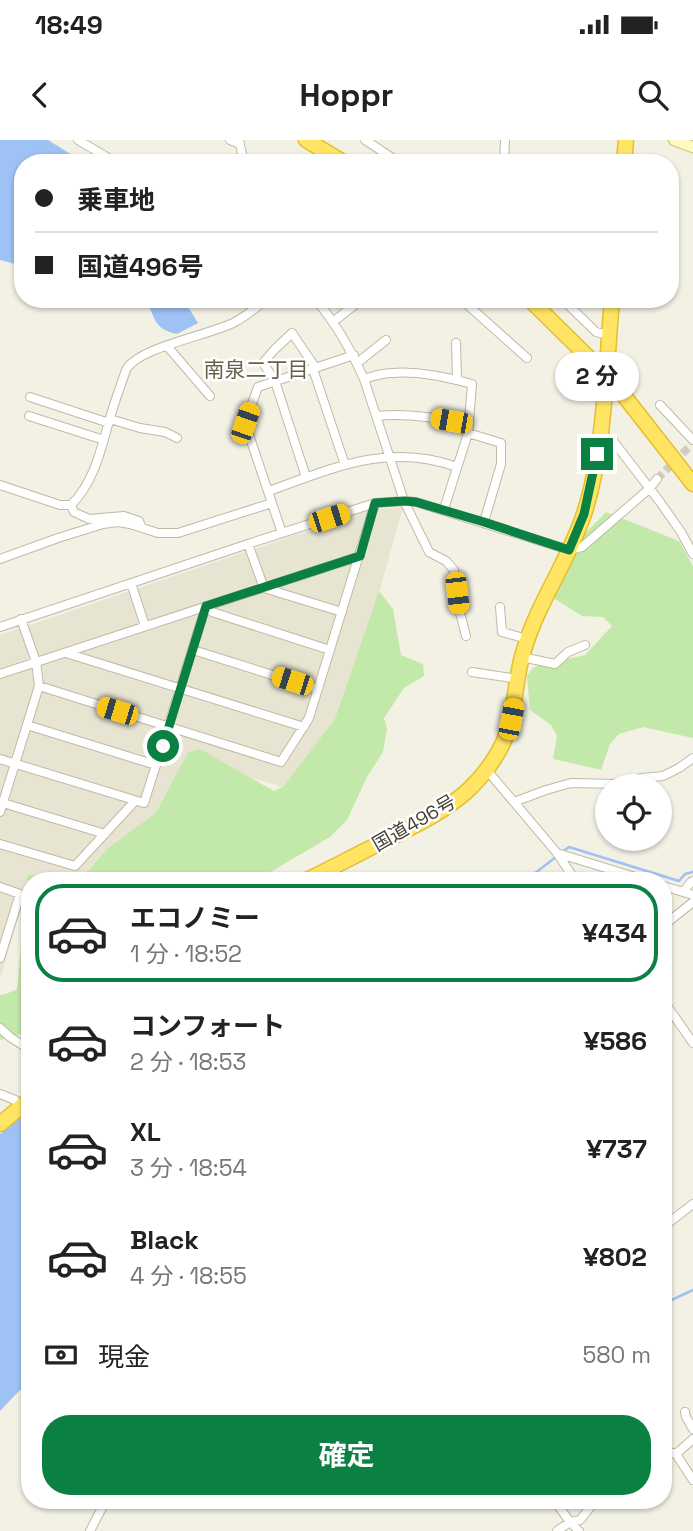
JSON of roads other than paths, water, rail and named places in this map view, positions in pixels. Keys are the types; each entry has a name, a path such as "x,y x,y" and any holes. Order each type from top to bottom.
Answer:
{"highway":[{"path":"306,140 330,154"},
{"path":"538,308 625,397 693,484"},
{"name":"国道496号","path":"323,872 440,812 466,792 497,753 509,727 527,639 584,514 594,476 611,308"},
{"path":"0,1125 21,1107"}],"main road":[{"path":"674,140 693,148"}],"street":[{"path":"78,140 102,154"},
{"path":"230,140 240,142"},
{"path":"365,140 386,154"},
{"path":"72,505 85,488 128,365 167,346 236,322 255,308"},
{"path":"322,308 344,337 356,359 404,501 429,552 446,561 454,570 466,636"},
{"path":"332,322 350,308"},
{"path":"471,308 527,358"},
{"path":"571,308 596,332 609,335"},
{"path":"306,477 275,382 263,363 292,333 313,364 345,465"},
{"path":"282,533 245,423 258,387 313,369 356,359 386,340"},
{"path":"456,343 457,380"},
{"path":"167,346 210,396"},
{"path":"364,379 390,373 412,373 472,384 468,429 444,509"},
{"path":"30,397 109,421 165,432 177,438"},
{"path":"660,405 692,443"},
{"path":"64,427 70,410"},
{"path":"29,416 104,440"},
{"path":"376,416 429,417 501,443 501,464 484,522"},
{"path":"600,433 614,442 660,502 693,554"},
{"path":"269,491 345,465 389,456 425,458 457,467"},
{"path":"0,627 375,503 416,502 569,550 582,547 657,479"},
{"path":"0,485 60,505 72,505"},
{"path":"0,559 103,524 118,522 158,533 178,533 272,503"},
{"path":"38,686 281,762 309,718 375,503"},
{"path":"72,505 74,512 89,519 124,516 139,521 142,528"},
{"path":"248,544 264,588"},
{"path":"0,674 360,556"},
{"path":"131,583 145,626"},
{"path":"264,588 342,612"},
{"path":"0,759 144,803 206,606"},
{"path":"206,606 212,612 330,650"},
{"path":"500,607 502,632 527,639"},
{"path":"21,619 36,662 38,686 1,807 105,834"},
{"path":"522,657 555,664 568,652 586,645"},
{"path":"193,650 317,689"},
{"path":"66,653 304,727"},
{"path":"472,672 518,679"},
{"path":"27,725 156,765"},
{"path":"514,802 570,783 619,784 663,776 693,758"},
{"path":"486,769 557,853 570,872"},
{"path":"0,844 75,866 135,801"},
{"path":"557,853 619,872"},
{"path":"683,892 693,881"},
{"path":"0,887 20,894 0,958"},
{"path":"672,889 693,895"},
{"path":"672,919 693,902"},
{"path":"672,1013 693,1043"},
{"path":"0,1028 21,1044"},
{"path":"0,1094 21,1102"},
{"path":"672,1220 693,1204"},
{"path":"685,1412 693,1429"},
{"path":"676,1454 693,1438"},
{"path":"672,1453 676,1454 693,1480"},
{"path":"90,1531 101,1509"},
{"path":"561,1509 579,1531"},
{"path":"557,1531 570,1522 580,1520 589,1509"}],"water":[{"path":"0,140 48,140 71,154 14,154 14,264 0,260"},
{"path":"149,308 189,308 198,323 177,334 167,331 156,322"},
{"path":"21,1116 21,1390 0,1411 0,1134"}],"waterway":[{"path":"562,852 569,847 650,872"},
{"path":"536,872 556,857"},
{"path":"672,879 679,881 685,874 693,872"},
{"path":"672,1300 693,1290"}],"tunnel":[{"path":"657,479 689,447"}],"district":[{"name":"南泉二丁目","path":"256,369"}]}
